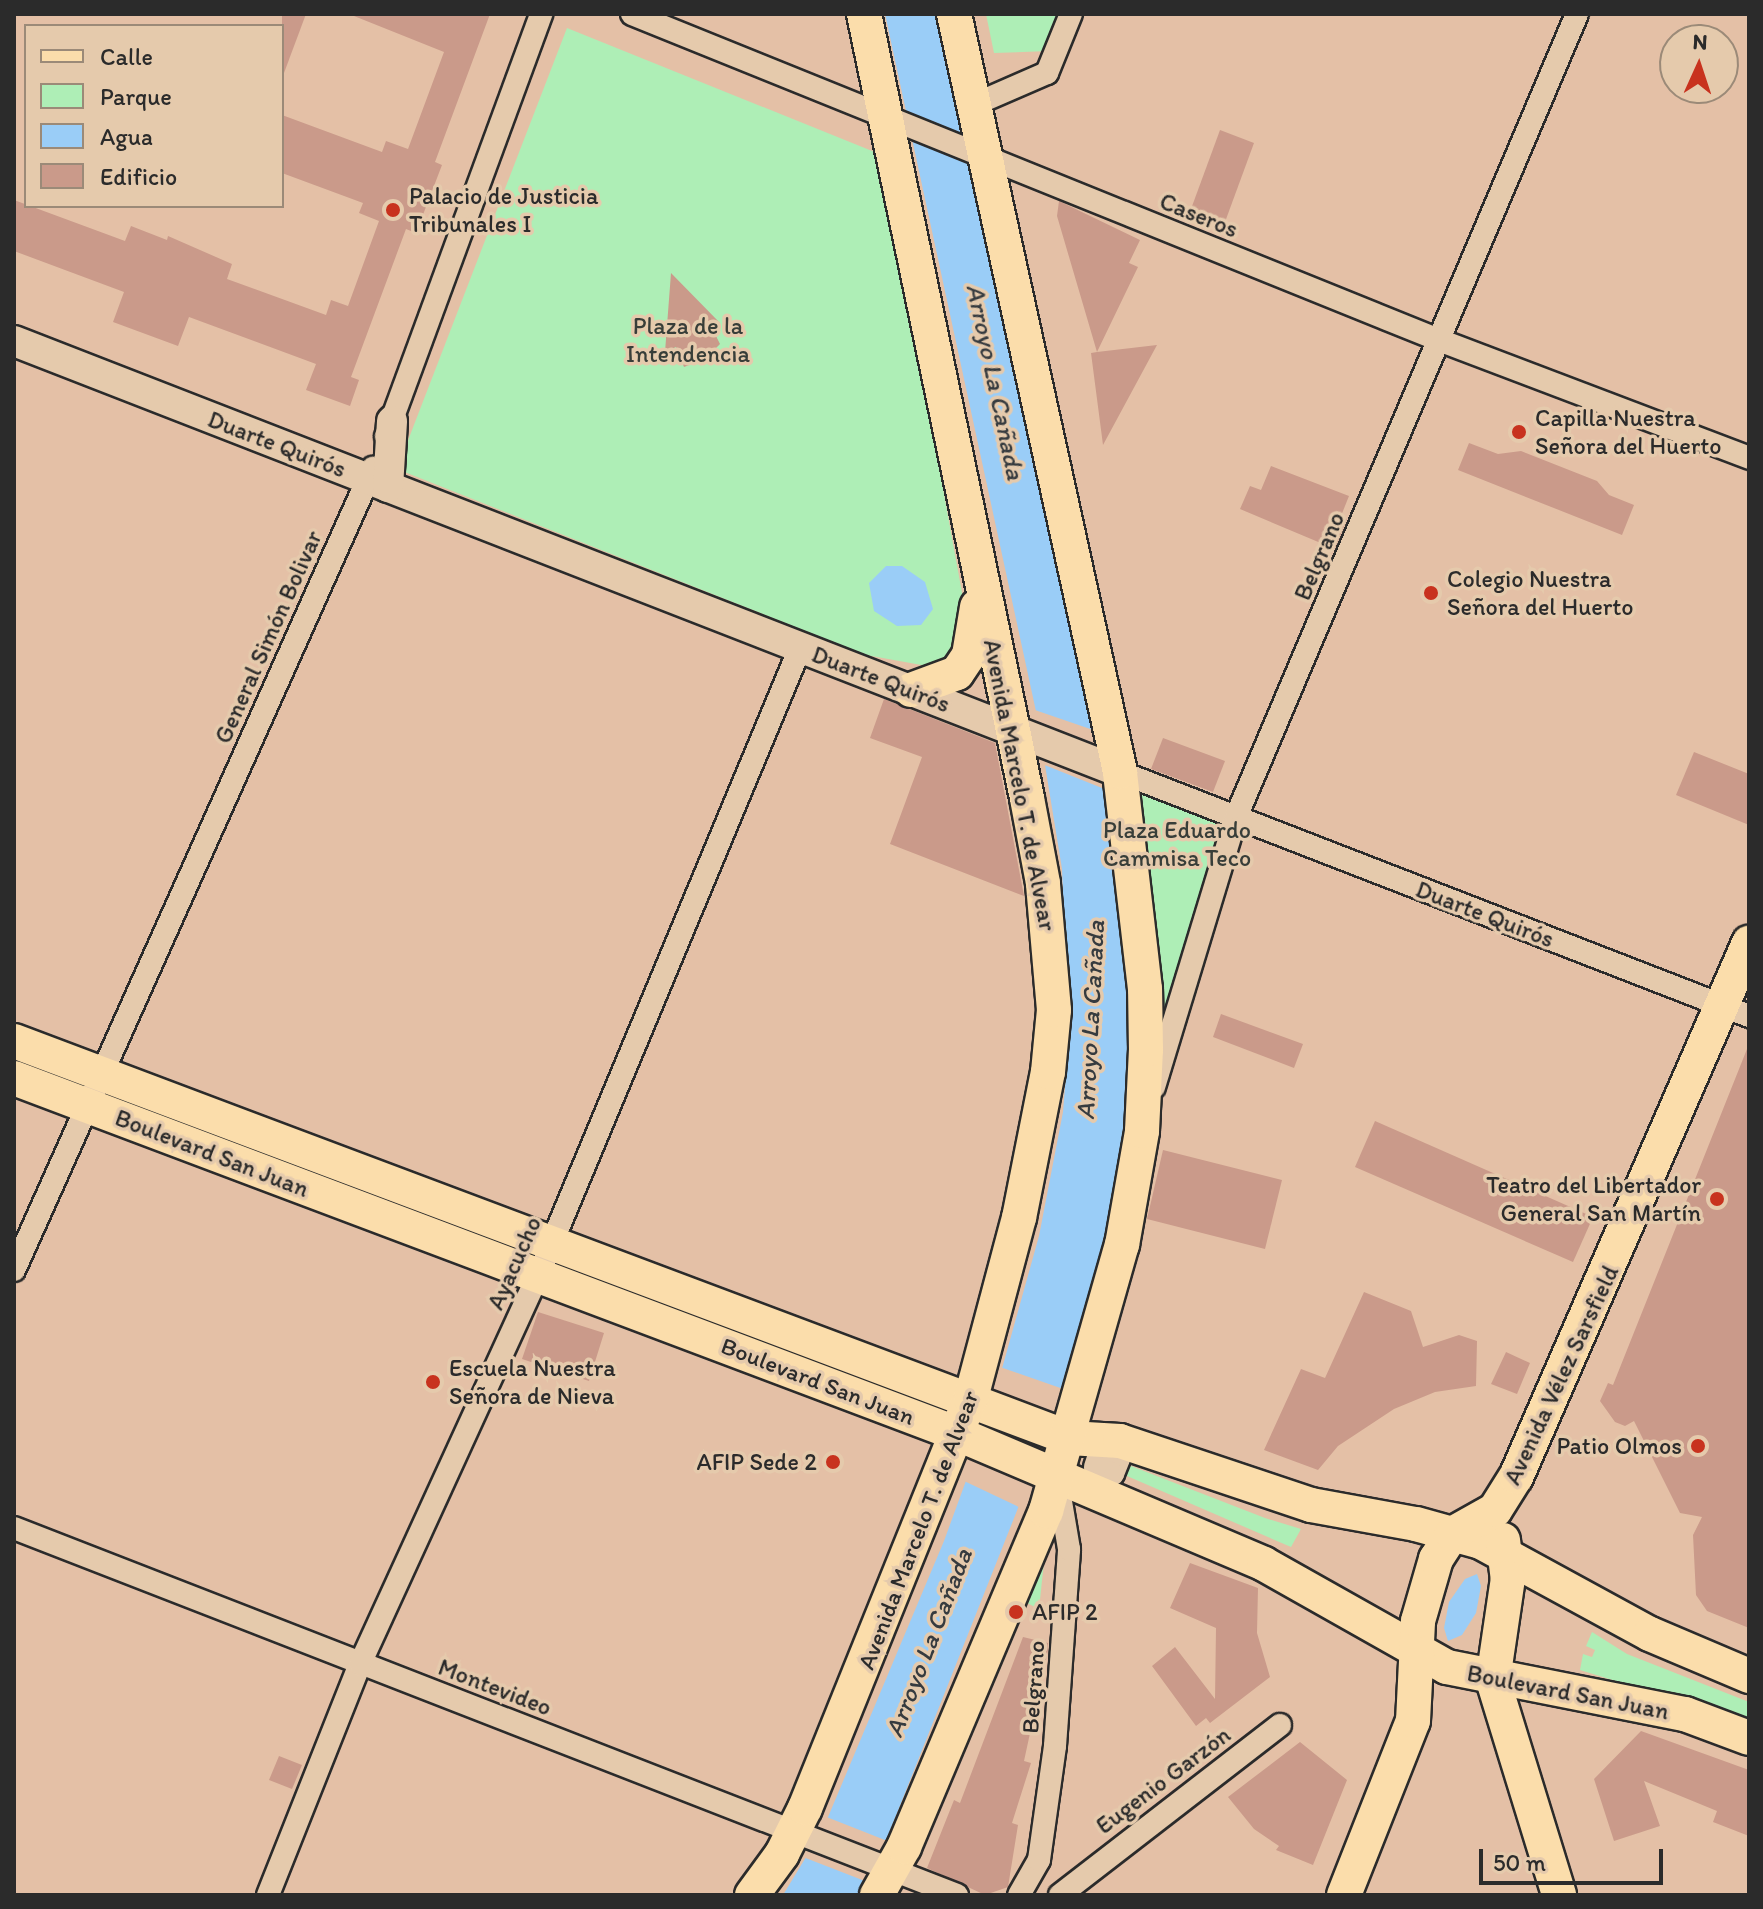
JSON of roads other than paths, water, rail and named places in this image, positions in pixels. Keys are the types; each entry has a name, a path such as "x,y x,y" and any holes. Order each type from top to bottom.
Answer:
{"main road":[{"name":"Avenida Marcelo T. de Alvear","path":"752,1895 795,1830 971,1398 1013,1245 1048,1072 1054,1010 1043,883 864,14"},
{"path":"886,1882 1056,1477 1122,1245 1142,1131 1145,989 1120,772 971,106 954,14"},
{"name":"Duarte Quirós","path":"14,341 1120,772"},
{"path":"378,483 392,421"},
{"path":"911,690 943,682 969,655 979,582"},
{"name":"Avenida Vélez Sarsfield","path":"1493,1680 1509,1555 1501,1525 1505,1497 1736,1011 1749,943"},
{"name":"Boulevard San Juan","path":"14,1041 99,1073 1264,1564 1420,1653 1493,1680 1685,1714 1749,1738"},
{"name":"Boulevard San Juan","path":"14,1078 545,1261 971,1398 1069,1438 1120,1441 1311,1505 1452,1534 1509,1555 1650,1634 1749,1676"},
{"name":"Avenida Vélez Sarsfield","path":"1452,1534 1482,1520 1505,1497"},
{"path":"1344,1895 1413,1721 1420,1653 1418,1621 1425,1587 1452,1534"},
{"path":"1493,1680 1559,1895"}],"street":[{"path":"392,421 541,14"},
{"name":"Caseros","path":"632,14 1439,340 1749,458"},
{"path":"971,106 1047,73 1071,14"},
{"name":"Belgrano","path":"1142,1131 1236,817 1577,14"},
{"name":"General Simón Bolivar","path":"14,1270 99,1073 378,483"},
{"name":"Ayacucho","path":"268,1895 360,1664 545,1261 800,648"},
{"name":"Duarte Quirós","path":"1120,772 1736,1011"},
{"name":"Belgrano","path":"1019,1895 1039,1860 1053,1772 1069,1549 1056,1477"},
{"name":"Montevideo","path":"14,1528 795,1830 886,1882 957,1895"},
{"name":"Eugenio Garzón","path":"1060,1895 1077,1877 1280,1725"},
{"path":"1039,1860 1058,1878 1077,1877"}],"water":[{"name":"Arroyo La Cañada","path":"885,14 941,14 1114,824 1128,912 1134,1071 1114,1210 1068,1382 882,1851 858,1895 783,1895 823,1829 944,1541 986,1426 1039,1236 1063,1112 1069,1038 1062,869 1037,716"},
{"path":"886,566 902,566 925,582 933,609 921,625 897,626 874,611 869,583"},
{"path":"1477,1574 1481,1586 1476,1613 1462,1635 1448,1641 1444,1628 1449,1602 1465,1579"}],"place":[{"name":"Palacio de Justicia Tribunales I","path":"393,210"},
{"name":"Capilla Nuestra Señora del Huerto","path":"1519,432"},
{"name":"Colegio Nuestra Señora del Huerto","path":"1431,593"},
{"name":"Teatro del Libertador General San Martín","path":"1717,1199"},
{"name":"Escuela Nuestra Señora de Nieva","path":"433,1382"},
{"name":"Patio Olmos","path":"1698,1446"},
{"name":"AFIP Sede 2","path":"833,1462"},
{"name":"AFIP 2","path":"1016,1612"}],"park label":[{"name":"Plaza de la Intendencia","path":"688,340"},
{"name":"Plaza Eduardo Cammisa Teco","path":"1177,844"}]}
